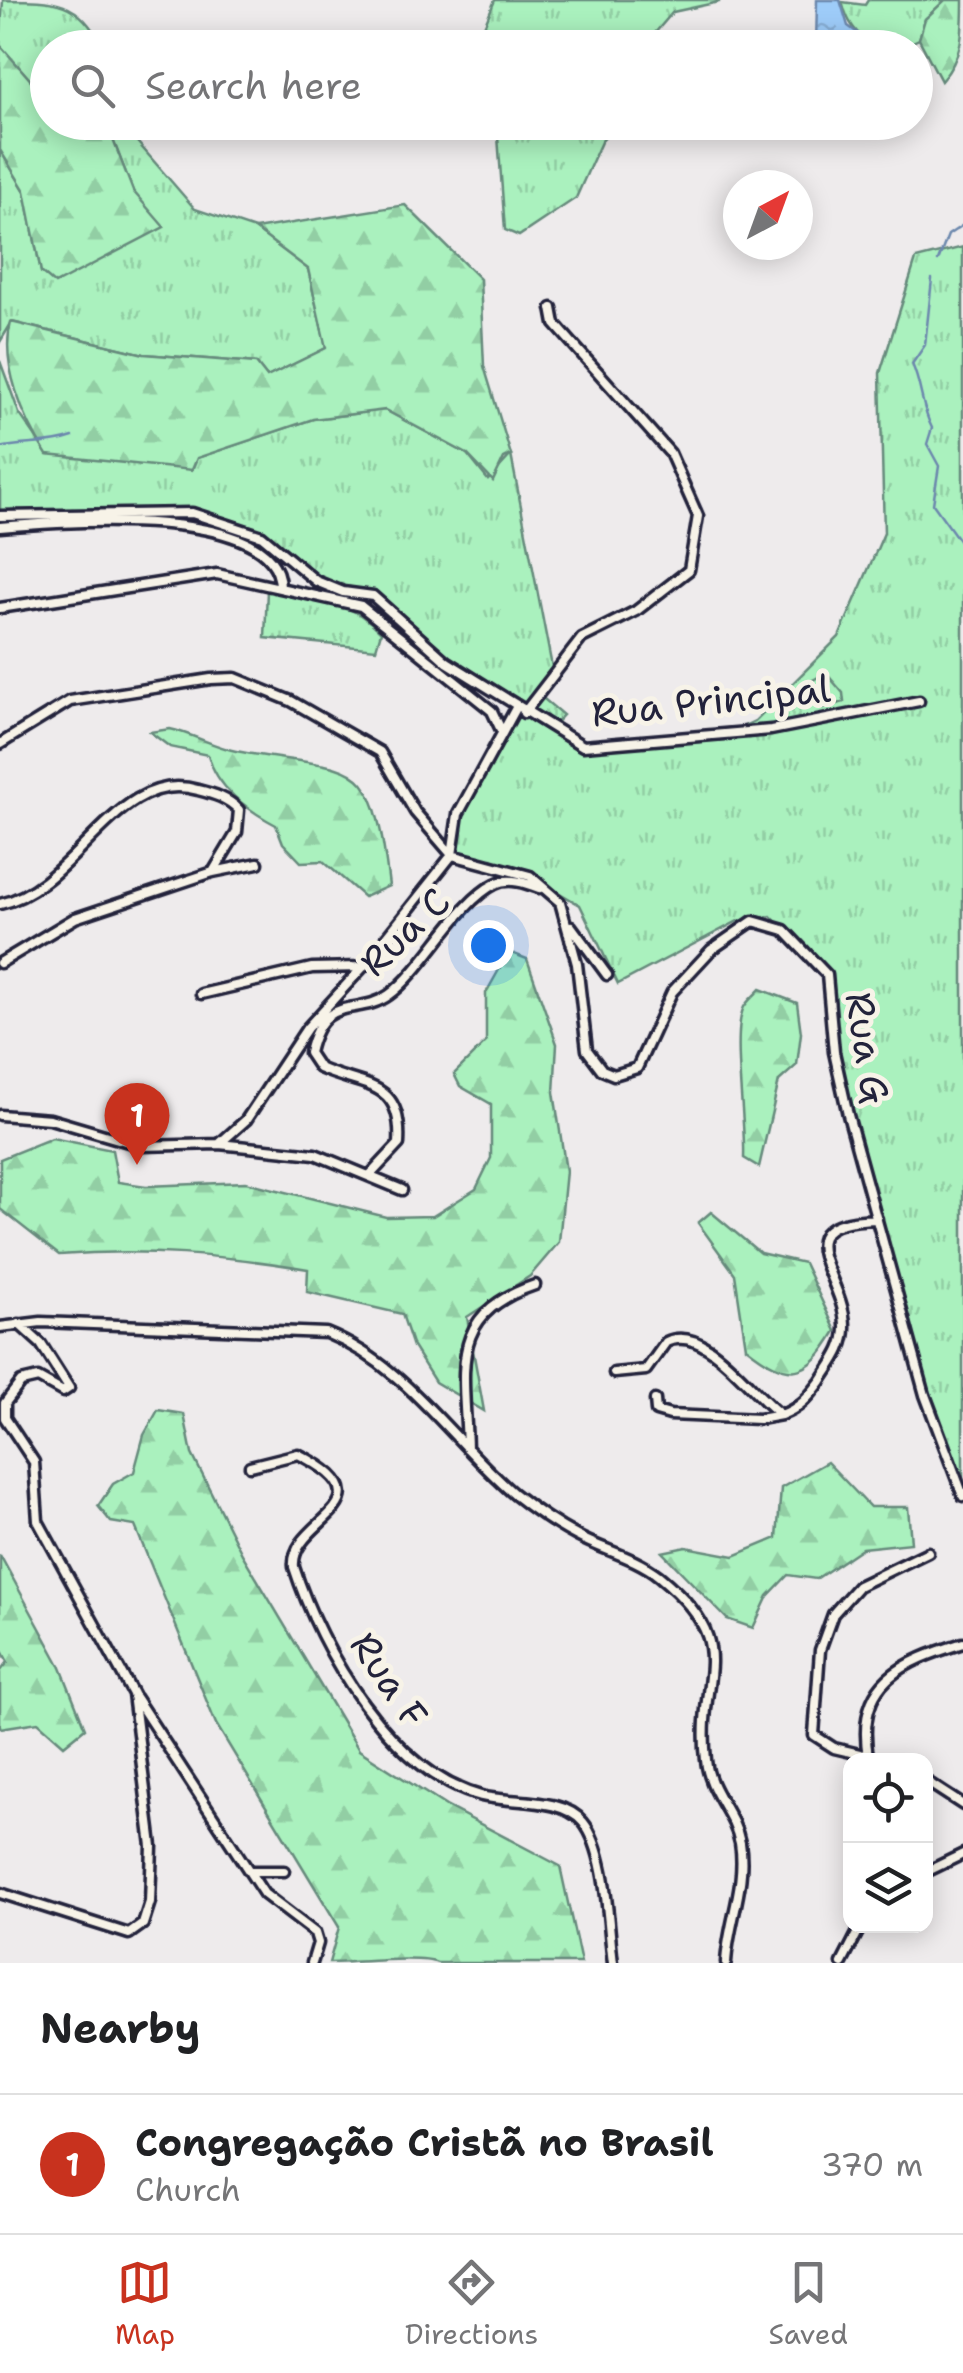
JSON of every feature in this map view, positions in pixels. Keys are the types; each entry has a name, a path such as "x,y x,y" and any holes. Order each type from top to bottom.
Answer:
{"street":[{"path":"219,1144 246,1120 307,1028 363,967 452,855 458,814 502,732 520,710 582,638 636,611 690,570 698,516 670,453 555,324 552,308"},
{"name":"Rua Principal","path":"0,516 192,512 262,536 316,581 343,592 373,596 446,662 583,746 771,730 919,701"},
{"path":"0,527 130,523 214,531 267,554 278,565 280,587"},
{"path":"0,608 217,574 362,606 492,712 502,732"},
{"path":"0,744 70,700 235,678 291,701 380,752 416,812 452,855 530,876 560,902"},
{"path":"0,904 24,896 63,867 129,802 155,788 188,787 231,801 240,810 237,832 213,872"},
{"path":"0,962 76,918 213,872 258,863"},
{"name":"Rua C","path":"371,1174 399,1144 399,1117 381,1089 332,1074 312,1060 312,1039 325,1020 338,1008 389,995 492,886 517,881 560,902"},
{"name":"Rua G","path":"560,902 568,922 587,1050 602,1070 614,1075 638,1068 672,992 736,930 753,922 768,922 784,930 816,960 831,990 834,1052 925,1395 963,1496"},
{"path":"568,922 607,975"},
{"path":"201,994 312,968 338,964 363,967"},
{"path":"0,1116 50,1119 142,1146 219,1144 315,1154 402,1190"},
{"path":"655,1400 656,1411 670,1415 759,1419 781,1415 804,1403 842,1345 846,1323 822,1254 826,1229 836,1222 877,1219"},
{"path":"466,1448 466,1345 473,1324 503,1296 534,1285"},
{"path":"19,1324 40,1344 69,1388 63,1392 38,1378 21,1382 5,1404 5,1418 34,1462 38,1521 133,1694 272,1904 315,1934 318,1943 312,1963"},
{"path":"0,1327 19,1324 326,1333 373,1358 410,1388 517,1496 577,1536 657,1574 707,1627 711,1639 705,1755 714,1788 734,1822 742,1867 726,1963"},
{"path":"614,1373 646,1370 666,1342 693,1339 716,1353 753,1393 781,1415"},
{"name":"Rua F","path":"250,1466 294,1454 336,1478 341,1494 337,1506 302,1540 293,1559 298,1578 360,1698 395,1743 438,1778 482,1796 564,1808 580,1819 595,1848 613,1963"},
{"path":"855,1753 834,1748 814,1735 826,1626 858,1586 928,1552"},
{"path":"868,1753 867,1716 896,1670 912,1660 963,1643"},
{"path":"0,1893 129,1934 141,1927 150,1902 152,1846 133,1694"},
{"path":"933,1786 963,1805"},
{"path":"933,1869 963,1854"},
{"path":"250,1871 284,1871"},
{"path":"842,1963 857,1933"}],"green space":[{"path":"3,0 52,2 75,11 93,30 30,30 30,79 0,45"},
{"path":"495,0 719,0 673,12 658,30 482,30"},
{"path":"868,0 946,0 925,19 922,30 856,30 842,2 865,5"},
{"path":"945,0 963,0 958,53 941,81 933,66 933,30 922,30 925,19"},
{"path":"0,45 30,79 30,140 113,140 133,191 164,227 55,284 41,272 25,191 0,150"},
{"path":"113,140 136,140 195,209 255,229 308,269 326,348 267,377 256,363 144,354 12,322 0,342 0,150 25,191 41,272 133,191"},
{"path":"498,140 603,140 576,198 519,236 505,230"},
{"path":"405,205 480,279 484,366 511,455 504,458 493,481 467,454 385,410 313,419 197,458 192,470 47,455 30,425 11,373 11,322 144,354 256,363 267,377 326,348 308,269 255,229"},
{"path":"963,247 963,1499 944,1452 834,1052 827,975 771,916 738,921 618,984 580,905 530,876 452,855 458,814 516,709 447,662 373,596 343,592 316,581 262,536 192,513 0,516 0,361 19,413 48,455 197,458 313,419 385,410 467,454 488,480 511,455 553,672 538,694 563,715 551,728 583,746 730,733 755,721 839,637 884,533 880,373 916,259"},
{"path":"267,590 328,601 356,612 381,632 376,649 265,638"},
{"path":"826,673 843,693 844,702 823,708 804,701 803,694 813,680"},
{"path":"170,729 228,749 333,767 351,774 365,787 375,808 389,886 364,897 323,861 301,862 283,843 276,825 244,805 218,778 208,755 170,747 150,732"},
{"path":"509,952 527,959 557,1044 554,1092 566,1171 559,1242 530,1276 467,1317 484,1411 435,1382 413,1347 402,1314 307,1292 308,1269 184,1254 59,1255 0,1209 0,1159 52,1138 112,1150 118,1182 146,1186 246,1182 386,1217 433,1216 476,1189 491,1158 491,1104 460,1086 454,1074 486,1042 486,993"},
{"path":"760,989 797,1003 801,1033 797,1065 779,1081 759,1167 744,1158 739,1036 744,1007"},
{"path":"711,1212 760,1253 804,1263 836,1331 806,1367 786,1370 774,1366 746,1347 735,1274 698,1223"},
{"path":"158,1410 184,1414 192,1454 242,1554 359,1750 446,1806 560,1866 581,1963 437,1963 402,1959 329,1963 339,1927 216,1724 135,1526 111,1522 98,1506 113,1484 134,1472 144,1435"},
{"path":"827,1462 870,1507 908,1507 911,1543 862,1548 816,1579 788,1575 768,1596 753,1628 727,1619 662,1552 686,1547 734,1556 777,1538 781,1488"},
{"path":"0,1555 60,1665 85,1728 64,1745 38,1722 0,1728 0,1672 8,1662 0,1647"}],"water":[{"path":"817,0 840,0 848,26 854,30 816,30"}],"waterway":[{"path":"938,261 948,235 963,225"},
{"path":"932,279 925,345 912,364 932,428 927,444 939,466 933,504 963,546"},
{"path":"0,448 73,437"}],"place":[{"name":"Congregação Cristã no Brasil","path":"137,1165"}]}
